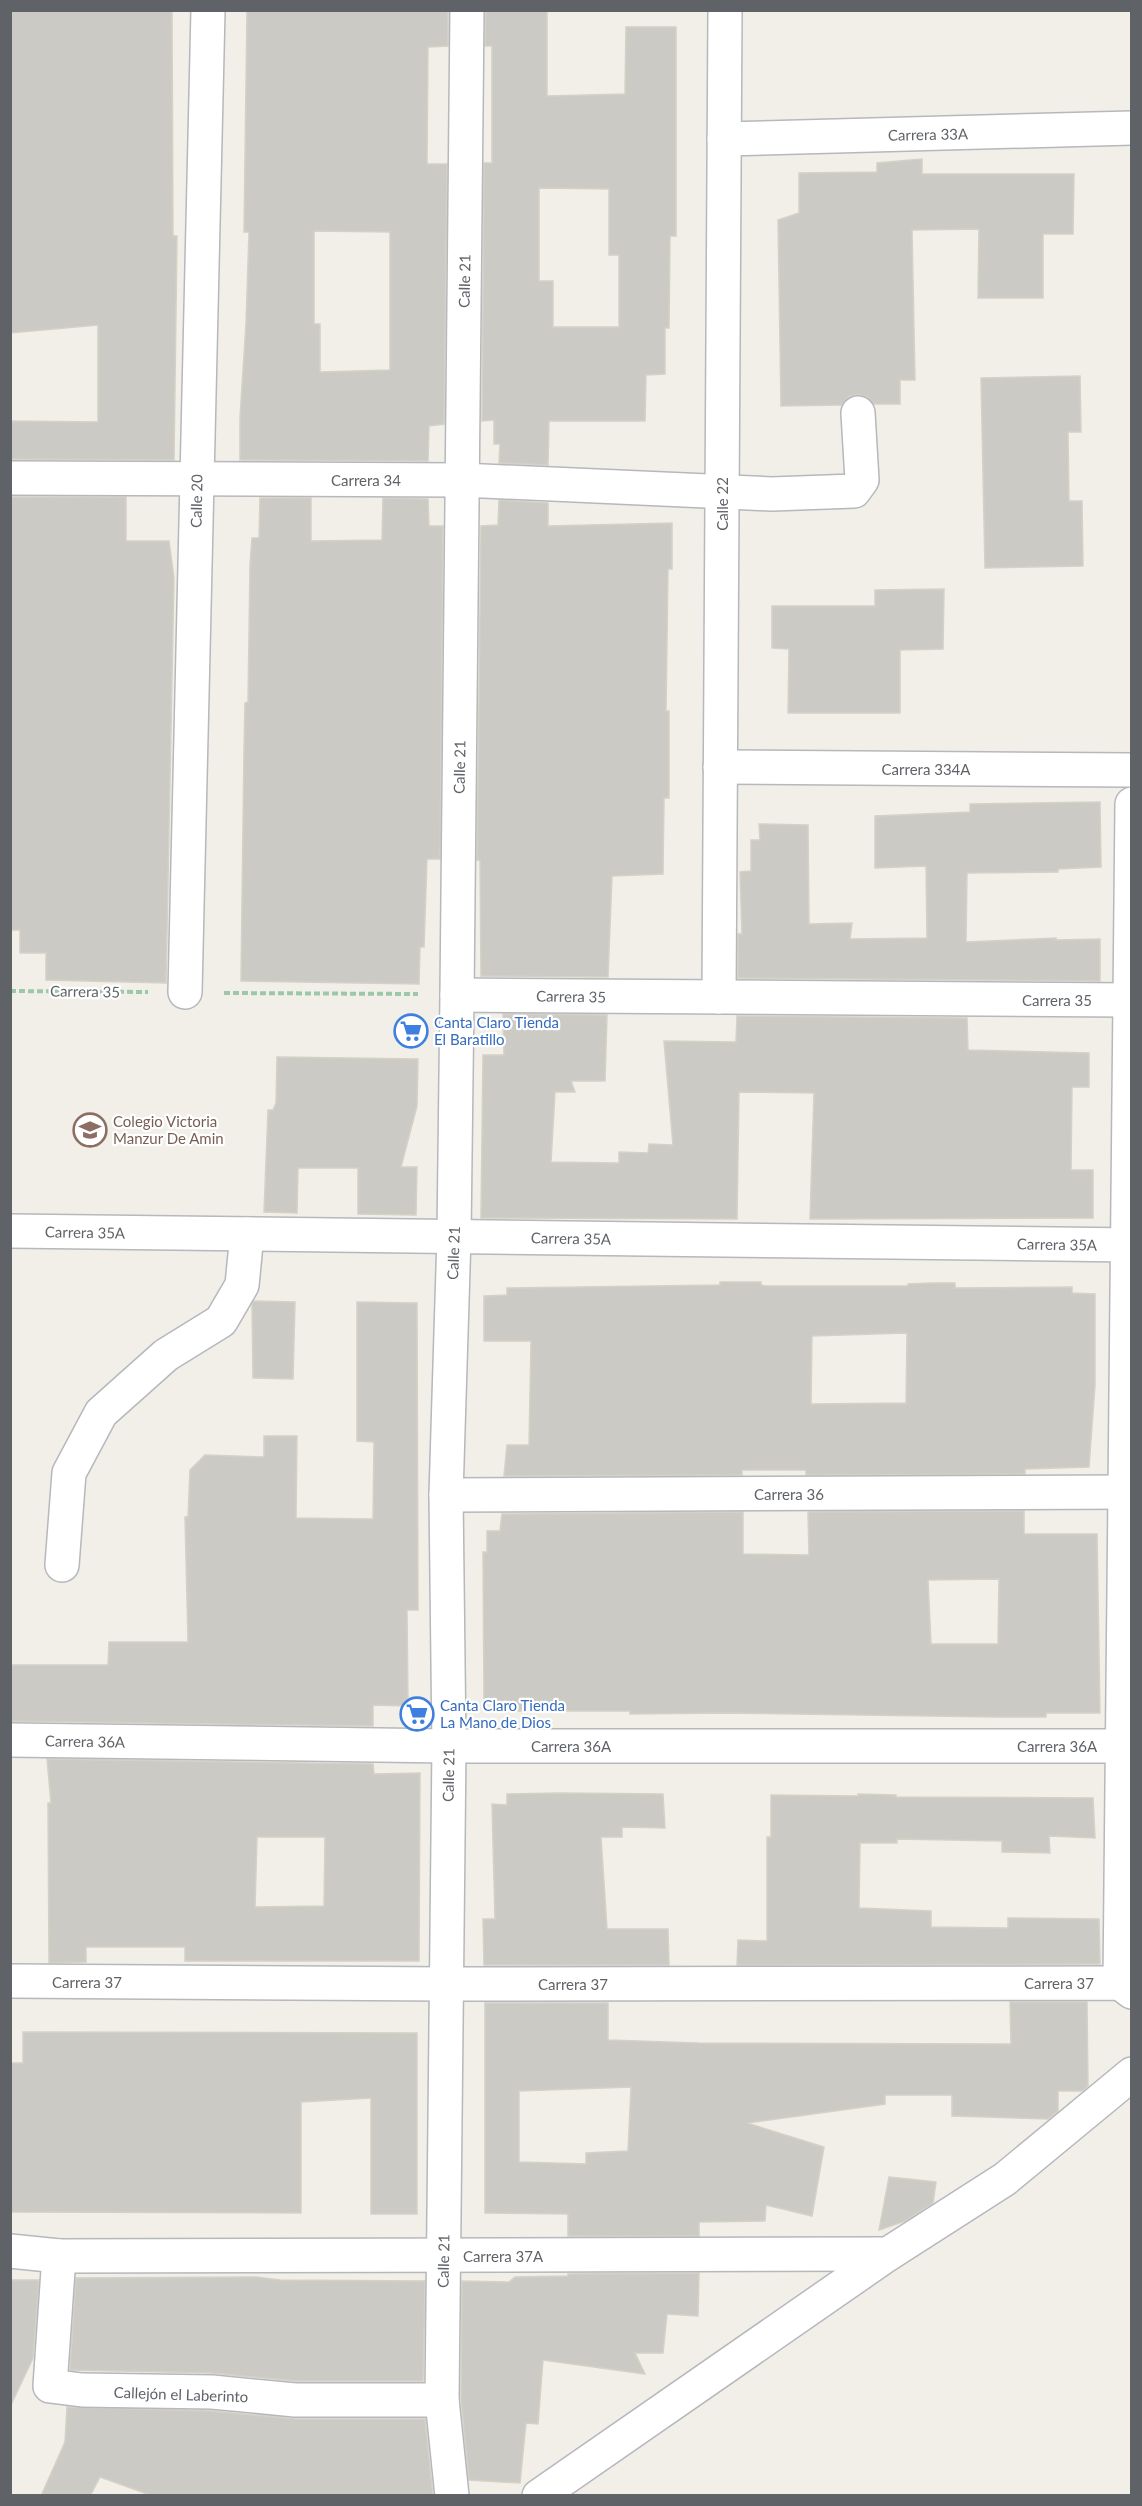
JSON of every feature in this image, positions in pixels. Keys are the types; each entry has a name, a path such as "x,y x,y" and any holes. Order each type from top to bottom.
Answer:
{"street":[{"name":"Calle 20","path":"185,992 208,10"},
{"name":"Calle 21","path":"452,2496 442,2400 449,1746 446,1495 454,1236 467,10"},
{"name":"Calle 22","path":"719,997 725,10"},
{"name":"Carrera 33A","path":"724,139 1131,128"},
{"name":"Carrera 34","path":"10,478 462,480 772,494 854,491 862,480 858,413"},
{"name":"Carrera 334A","path":"720,767 1131,770"},
{"path":"1126,1987 1131,804"},
{"name":"Carrera 35","path":"457,994 1131,1000"},
{"name":"Carrera 35A","path":"10,1231 1129,1245"},
{"path":"62,1565 69,1473 101,1413 166,1355 221,1321 243,1285 248,1234"},
{"name":"Carrera 36","path":"446,1495 1128,1492"},
{"name":"Carrera 36A","path":"10,1740 449,1746 1127,1746"},
{"name":"Carrera 37","path":"10,1981 1126,1987"},
{"path":"539,2496 888,2254 1005,2179 1131,2074"},
{"name":"Carrera 37A","path":"10,2251 59,2256 888,2254"},
{"name":"Callejón el Laberinto","path":"59,2256 50,2386 82,2390 212,2392 295,2400 442,2400"}],"path":[{"name":"Carrera 35","path":"10,991 457,994"}],"building":[{"path":"10,10 172,10 173,236 177,236 174,460 10,459 10,421 98,422 98,325 10,333"},
{"path":"247,10 448,10 448,46 428,47 427,164 447,164 444,424 429,426 428,461 240,460 249,232 244,232","holes":["314,231 390,232 390,370 320,372 320,324 314,324"]},
{"path":"486,10 547,10 547,96 625,94 626,27 676,27 676,236 670,236 669,328 665,328 665,374 646,375 645,421 549,421 548,465 499,463 500,444 494,444 494,420 482,421 484,163 492,163 492,46 485,46","holes":["539,188 609,189 609,255 619,255 619,327 553,327 553,281 539,281"]},
{"path":"922,159 922,174 1074,174 1073,234 1043,234 1043,298 978,298 979,229 912,230 915,380 900,380 900,404 874,404 867,397 857,394 848,397 841,405 781,406 778,220 799,213 799,173 877,172 877,163"},
{"path":"1080,376 1081,432 1068,432 1069,501 1082,501 1083,566 985,568 981,378"},
{"path":"10,497 126,497 126,541 169,541 174,578 166,983 46,980 46,953 20,953 20,930 10,930"},
{"path":"260,498 311,498 311,541 382,540 383,498 428,499 429,526 443,526 440,859 427,859 424,947 420,947 419,984 241,981 244,749 245,703 248,702 250,564 252,538 259,538"},
{"path":"499,500 548,503 548,526 672,523 672,569 668,569 666,711 669,711 669,798 664,798 663,874 612,876 608,977 481,976 480,860 477,860 481,526 498,525"},
{"path":"944,589 943,649 900,650 900,713 788,713 789,649 772,648 772,606 875,606 875,590"},
{"path":"1100,802 1101,867 1058,869 1058,872 967,873 966,942 1056,938 1056,940 1100,939 1100,981 738,978 738,934 742,934 740,872 751,871 751,840 760,840 759,824 808,825 809,924 852,923 850,939 927,938 926,866 875,868 875,816 970,812 970,804"},
{"path":"503,1014 607,1015 605,1081 571,1081 575,1092 555,1092 551,1162 619,1163 619,1152 648,1153 649,1144 673,1145 664,1041 736,1042 737,1016 967,1018 968,1050 1089,1053 1089,1087 1072,1087 1071,1170 1093,1170 1093,1218 810,1219 814,1093 739,1092 737,1219 481,1218 483,1055 504,1055"},
{"path":"277,1057 418,1059 417,1106 401,1167 417,1167 416,1215 358,1214 358,1168 298,1168 297,1213 264,1212 268,1110 273,1110 276,1103"},
{"path":"720,1282 761,1282 761,1285 766,1286 908,1286 908,1284 955,1283 955,1288 1072,1287 1072,1293 1095,1294 1095,1385 1089,1467 1025,1469 1025,1474 806,1475 806,1470 742,1470 742,1475 504,1476 507,1445 529,1445 531,1341 484,1341 484,1296 507,1295 507,1288 720,1285","holes":["907,1333 906,1403 811,1404 812,1336"]},
{"path":"254,1301 295,1302 293,1379 253,1378 252,1304"},
{"path":"357,1302 417,1303 418,1610 407,1610 408,1706 373,1705 373,1726 10,1721 10,1665 108,1665 109,1642 188,1642 185,1517 188,1517 190,1470 205,1455 264,1457 264,1436 297,1436 296,1518 373,1519 374,1442 357,1441"},
{"path":"1024,1511 1024,1534 1097,1534 1100,1713 1046,1713 1046,1717 630,1714 630,1711 506,1711 506,1701 484,1701 483,1552 487,1552 487,1531 500,1531 502,1514 743,1512 743,1554 809,1555 808,1512","holes":["999,1579 998,1644 931,1644 928,1580"]},
{"path":"47,1759 373,1764 374,1774 420,1773 419,1961 185,1961 185,1947 86,1947 86,1962 49,1963 48,1803 51,1803","holes":["257,1837 325,1837 324,1906 255,1907"]},
{"path":"507,1794 663,1794 665,1828 622,1827 622,1837 601,1837 607,1929 668,1929 669,1965 484,1965 483,1919 495,1919 492,1804 507,1805"},
{"path":"858,1794 896,1795 896,1797 1093,1798 1095,1838 1049,1836 1050,1853 1002,1852 1002,1841 897,1839 897,1843 860,1843 859,1908 931,1911 931,1927 1008,1928 1008,1918 1099,1919 1100,1964 737,1965 738,1940 767,1941 767,1837 771,1837 771,1795 858,1796"},
{"path":"1010,2002 1087,2002 1088,2086 1082,2091 1058,2091 1058,2111 1048,2119 952,2116 952,2095 885,2095 885,2104 747,2123 824,2147 812,2216 766,2205 765,2221 699,2222 699,2236 568,2236 568,2214 485,2213 485,2003 608,2003 608,2040 698,2043 1011,2044","holes":["631,2087 628,2151 586,2153 586,2164 519,2162 519,2091"]},
{"path":"23,2032 417,2033 417,2214 371,2214 371,2098 301,2102 301,2213 10,2212 10,2063 23,2063"},
{"path":"889,2177 936,2182 933,2203 905,2221 879,2230"},
{"path":"699,2273 698,2316 667,2314 663,2353 635,2353 645,2374 543,2360 538,2424 526,2423 520,2483 469,2480 461,2399 462,2281 509,2282 515,2277 568,2276 568,2274"},
{"path":"256,2277 280,2280 425,2281 423,2381 296,2381 212,2373 70,2370 76,2278"},
{"path":"10,2280 39,2280 33,2358 10,2407"},
{"path":"67,2407 211,2411 295,2419 425,2419 433,2496 153,2496 100,2477 90,2496 41,2496 65,2442"}],"place":[{"name":"Canta Claro Tienda El Baratillo","path":"411,1031"},
{"name":"Colegio Victoria Manzur De Amin","path":"90,1130"},
{"name":"Canta Claro Tienda La Mano de Dios","path":"417,1714"}]}
